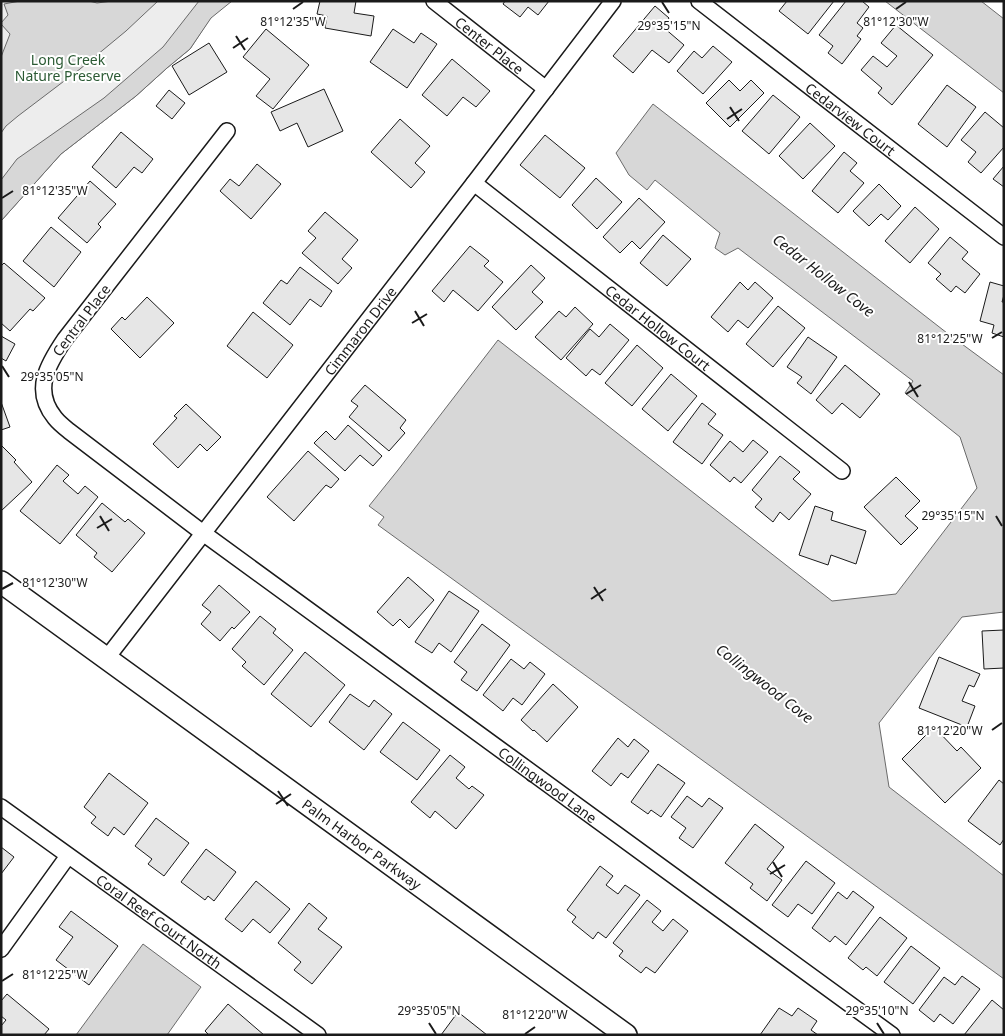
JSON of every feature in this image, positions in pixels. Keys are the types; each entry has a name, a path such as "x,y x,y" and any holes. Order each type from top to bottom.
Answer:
{"street":[{"name":"Center Place","path":"434,1 546,89"},
{"name":"Cimmaron Drive","path":"106,659 613,1"},
{"name":"Cedarview Court","path":"699,1 1004,237"},
{"name":"Central Place","path":"203,533 69,431 50,410 46,402 44,383 48,367 65,339 227,131"},
{"name":"Cedar Hollow Court","path":"474,183 842,471"},
{"name":"Collingwood Lane","path":"203,533 892,1035"},
{"name":"Palm Harbor Parkway","path":"1,582 626,1035"},
{"name":"Coral Reef Court North","path":"1,807 311,1033"},
{"path":"1,949 68,856"}],"shaded area":[{"name":"Long Creek Nature Preserve","path":"1,1 199,1 211,17 190,49 136,96 61,154 1,221"}],"water":[{"path":"20,1 89,1 97,3 112,1 158,1 126,31 18,116 1,133 1,57 10,34 1,23 8,15 4,4"},
{"path":"199,1 232,1 211,18 190,49 136,96 61,154 1,221 1,180 17,159 104,98 163,47"},
{"path":"885,1 981,1 1004,19 1004,93"},
{"path":"653,104 947,333 1004,375 1004,612 962,617 879,723 889,787 1004,876 1004,979 378,525 384,517 369,506 498,340 832,601 896,594 977,488 960,437 905,393 913,381 738,248 725,255 715,248 720,233 655,180 647,190 629,175 616,153"},
{"path":"143,944 201,987 167,1035 76,1035"}],"building":[{"path":"320,1 356,1 354,13 374,16 371,36 325,28 327,16 317,14"},
{"path":"505,1 549,1 538,15 528,7 520,17 503,4"},
{"path":"787,1 834,1 808,34 779,11"},
{"path":"846,1 862,1 869,7 857,23 863,28 857,36 861,39 842,64 828,53 833,46 819,35"},
{"path":"655,6 669,18 663,27 684,45 669,63 652,50 633,73 613,56"},
{"path":"896,25 933,55 892,105 878,93 882,88 861,70 873,56 887,67 897,56 881,43"},
{"path":"266,29 309,65 273,109 256,96 270,79 243,57"},
{"path":"393,29 414,43 421,33 437,44 407,88 370,62"},
{"path":"209,43 227,72 189,95 172,66"},
{"path":"713,46 732,62 703,94 677,71 694,51 702,58"},
{"path":"452,59 490,91 476,107 463,97 447,116 422,95"},
{"path":"729,80 740,91 751,80 764,93 730,127 706,103"},
{"path":"947,85 976,107 947,147 918,124"},
{"path":"324,89 343,131 308,147 297,123 280,131 271,112"},
{"path":"169,90 185,103 172,119 156,106"},
{"path":"773,95 800,117 769,154 742,131"},
{"path":"985,112 1004,128 1004,147 981,173 968,162 976,152 961,140"},
{"path":"400,119 430,146 415,163 425,172 411,188 371,152"},
{"path":"810,123 835,146 803,179 779,156"},
{"path":"121,132 153,159 142,173 134,167 116,188 92,167"},
{"path":"545,135 585,168 560,198 520,165"},
{"path":"844,152 857,163 850,171 864,183 838,213 812,191"},
{"path":"257,164 281,184 251,219 220,191 230,179 239,186"},
{"path":"1004,166 1004,187 993,179"},
{"path":"596,178 622,202 597,229 572,205"},
{"path":"90,181 116,204 98,224 101,227 87,243 58,218"},
{"path":"879,184 901,206 888,220 881,214 869,226 853,211"},
{"path":"639,198 665,222 640,249 632,241 620,253 603,237"},
{"path":"915,207 939,229 910,263 885,241"},
{"path":"325,212 358,240 342,259 352,268 338,284 302,253 316,238 308,231"},
{"path":"51,227 81,252 54,287 23,261"},
{"path":"663,235 691,259 667,286 640,263"},
{"path":"950,237 968,252 962,259 980,274 965,293 956,286 951,292 936,279 941,274 928,263"},
{"path":"470,246 489,261 484,266 503,282 478,311 453,290 444,302 432,291"},
{"path":"4,263 45,298 33,311 30,309 10,331 1,323 1,266"},
{"path":"531,265 545,278 532,292 543,302 516,330 492,307"},
{"path":"300,267 332,291 321,307 310,299 290,325 263,303 281,280 287,284"},
{"path":"740,282 748,290 755,282 773,298 748,328 738,320 728,332 711,317"},
{"path":"990,282 1004,286 1002,302 1004,302 1004,337 992,333 994,325 980,321"},
{"path":"147,297 174,323 140,358 111,329 122,317 125,320"},
{"path":"778,306 805,328 773,367 746,344"},
{"path":"575,307 593,324 561,360 535,337 559,311 566,317"},
{"path":"253,312 293,345 267,378 227,346"},
{"path":"610,324 629,340 600,375 592,369 586,376 566,358 590,329 599,337"},
{"path":"1,336 15,344 6,361 1,358"},
{"path":"808,337 837,357 811,394 797,383 802,377 787,367"},
{"path":"637,345 663,368 632,406 605,383"},
{"path":"845,365 880,394 860,418 842,403 832,414 816,400"},
{"path":"671,374 697,396 668,431 642,409"},
{"path":"365,385 406,420 400,428 405,433 389,451 349,417 358,406 351,401"},
{"path":"1,402 10,427 1,430"},
{"path":"702,403 716,414 708,424 723,435 702,464 673,442"},
{"path":"186,404 221,437 207,451 200,444 178,468 153,444 177,418 174,416"},
{"path":"348,425 382,456 373,466 360,455 345,471 314,443 326,431 335,440"},
{"path":"753,440 768,452 741,483 734,477 730,482 710,465 730,441 743,452"},
{"path":"1,445 16,460 14,462 32,482 1,511"},
{"path":"308,451 339,479 331,488 326,485 294,521 267,497"},
{"path":"780,456 800,472 793,479 811,494 789,520 780,512 773,522 755,507 762,499 752,490"},
{"path":"57,465 69,475 63,481 78,494 85,486 98,497 60,544 20,511"},
{"path":"896,477 920,501 905,516 918,528 901,545 864,507"},
{"path":"102,503 125,522 128,519 145,533 112,572 94,557 97,553 76,535"},
{"path":"815,506 833,512 831,520 866,531 856,564 831,555 828,565 799,555"},
{"path":"408,577 434,600 409,628 400,619 393,626 377,612"},
{"path":"219,585 250,612 234,629 232,627 220,641 201,624 211,612 202,605"},
{"path":"449,591 479,611 451,652 439,643 432,653 415,642"},
{"path":"260,616 276,629 273,633 293,650 264,685 242,666 246,662 232,649"},
{"path":"482,624 510,645 477,691 461,680 467,672 454,662"},
{"path":"1004,630 1004,668 984,669 982,631"},
{"path":"305,652 345,685 311,727 271,694"},
{"path":"939,657 980,674 974,687 969,685 962,701 975,706 967,727 919,708"},
{"path":"511,659 524,669 530,662 545,674 522,705 513,698 503,711 483,695"},
{"path":"553,684 578,707 547,742 521,720"},
{"path":"350,694 369,707 374,700 392,714 364,750 329,722"},
{"path":"403,722 440,750 417,780 380,752"},
{"path":"934,727 957,751 961,747 981,768 945,803 902,759"},
{"path":"618,738 628,747 634,739 649,751 628,778 621,773 611,786 592,771"},
{"path":"450,755 465,767 456,778 469,789 472,786 484,795 456,829 435,811 430,818 411,802"},
{"path":"658,764 685,783 661,817 651,810 648,814 631,802"},
{"path":"109,773 148,803 124,835 114,827 108,836 91,823 96,817 84,807"},
{"path":"999,780 1004,784 1004,839 1000,845 968,821"},
{"path":"687,796 702,807 709,798 723,808 693,848 679,838 686,828 671,817"},
{"path":"156,818 189,843 164,876 148,864 152,859 135,846"},
{"path":"755,824 784,847 767,869 782,880 767,901 750,888 753,884 725,863"},
{"path":"1,847 14,857 1,874"},
{"path":"206,849 236,872 214,901 208,896 205,900 181,882"},
{"path":"806,861 835,883 812,914 798,904 788,917 772,905"},
{"path":"600,866 613,876 606,885 618,894 625,885 640,895 606,938 598,932 593,939 572,922 576,917 567,910"},
{"path":"256,881 290,909 270,933 253,919 242,932 225,919"},
{"path":"853,891 874,907 846,945 835,936 830,942 812,928 838,892 847,899"},
{"path":"647,900 661,911 652,922 663,931 673,919 688,931 655,973 646,967 641,973 619,956 623,951 613,943"},
{"path":"309,903 327,918 318,929 342,947 312,984 294,970 301,962 278,943"},
{"path":"71,911 118,946 89,985 56,960 73,937 59,927"},
{"path":"880,917 907,938 877,976 866,967 863,970 848,958"},
{"path":"911,946 940,968 913,1004 884,982"},
{"path":"962,976 980,989 953,1024 940,1014 934,1022 919,1010 944,977 955,985"},
{"path":"7,994 49,1029 44,1035 1,1035 1,1026 6,1020 1,1016 1,1001"},
{"path":"992,1000 1004,1010 1004,1035 964,1035"},
{"path":"228,1004 264,1035 209,1035 205,1031"},
{"path":"779,1008 792,1016 798,1008 817,1021 811,1030 818,1035 760,1035"},
{"path":"458,1012 487,1035 441,1035"}],"water label":[{"name":"Cedar Hollow Cove","path":"824,275"},
{"name":"Collingwood Cove","path":"765,683"}]}
